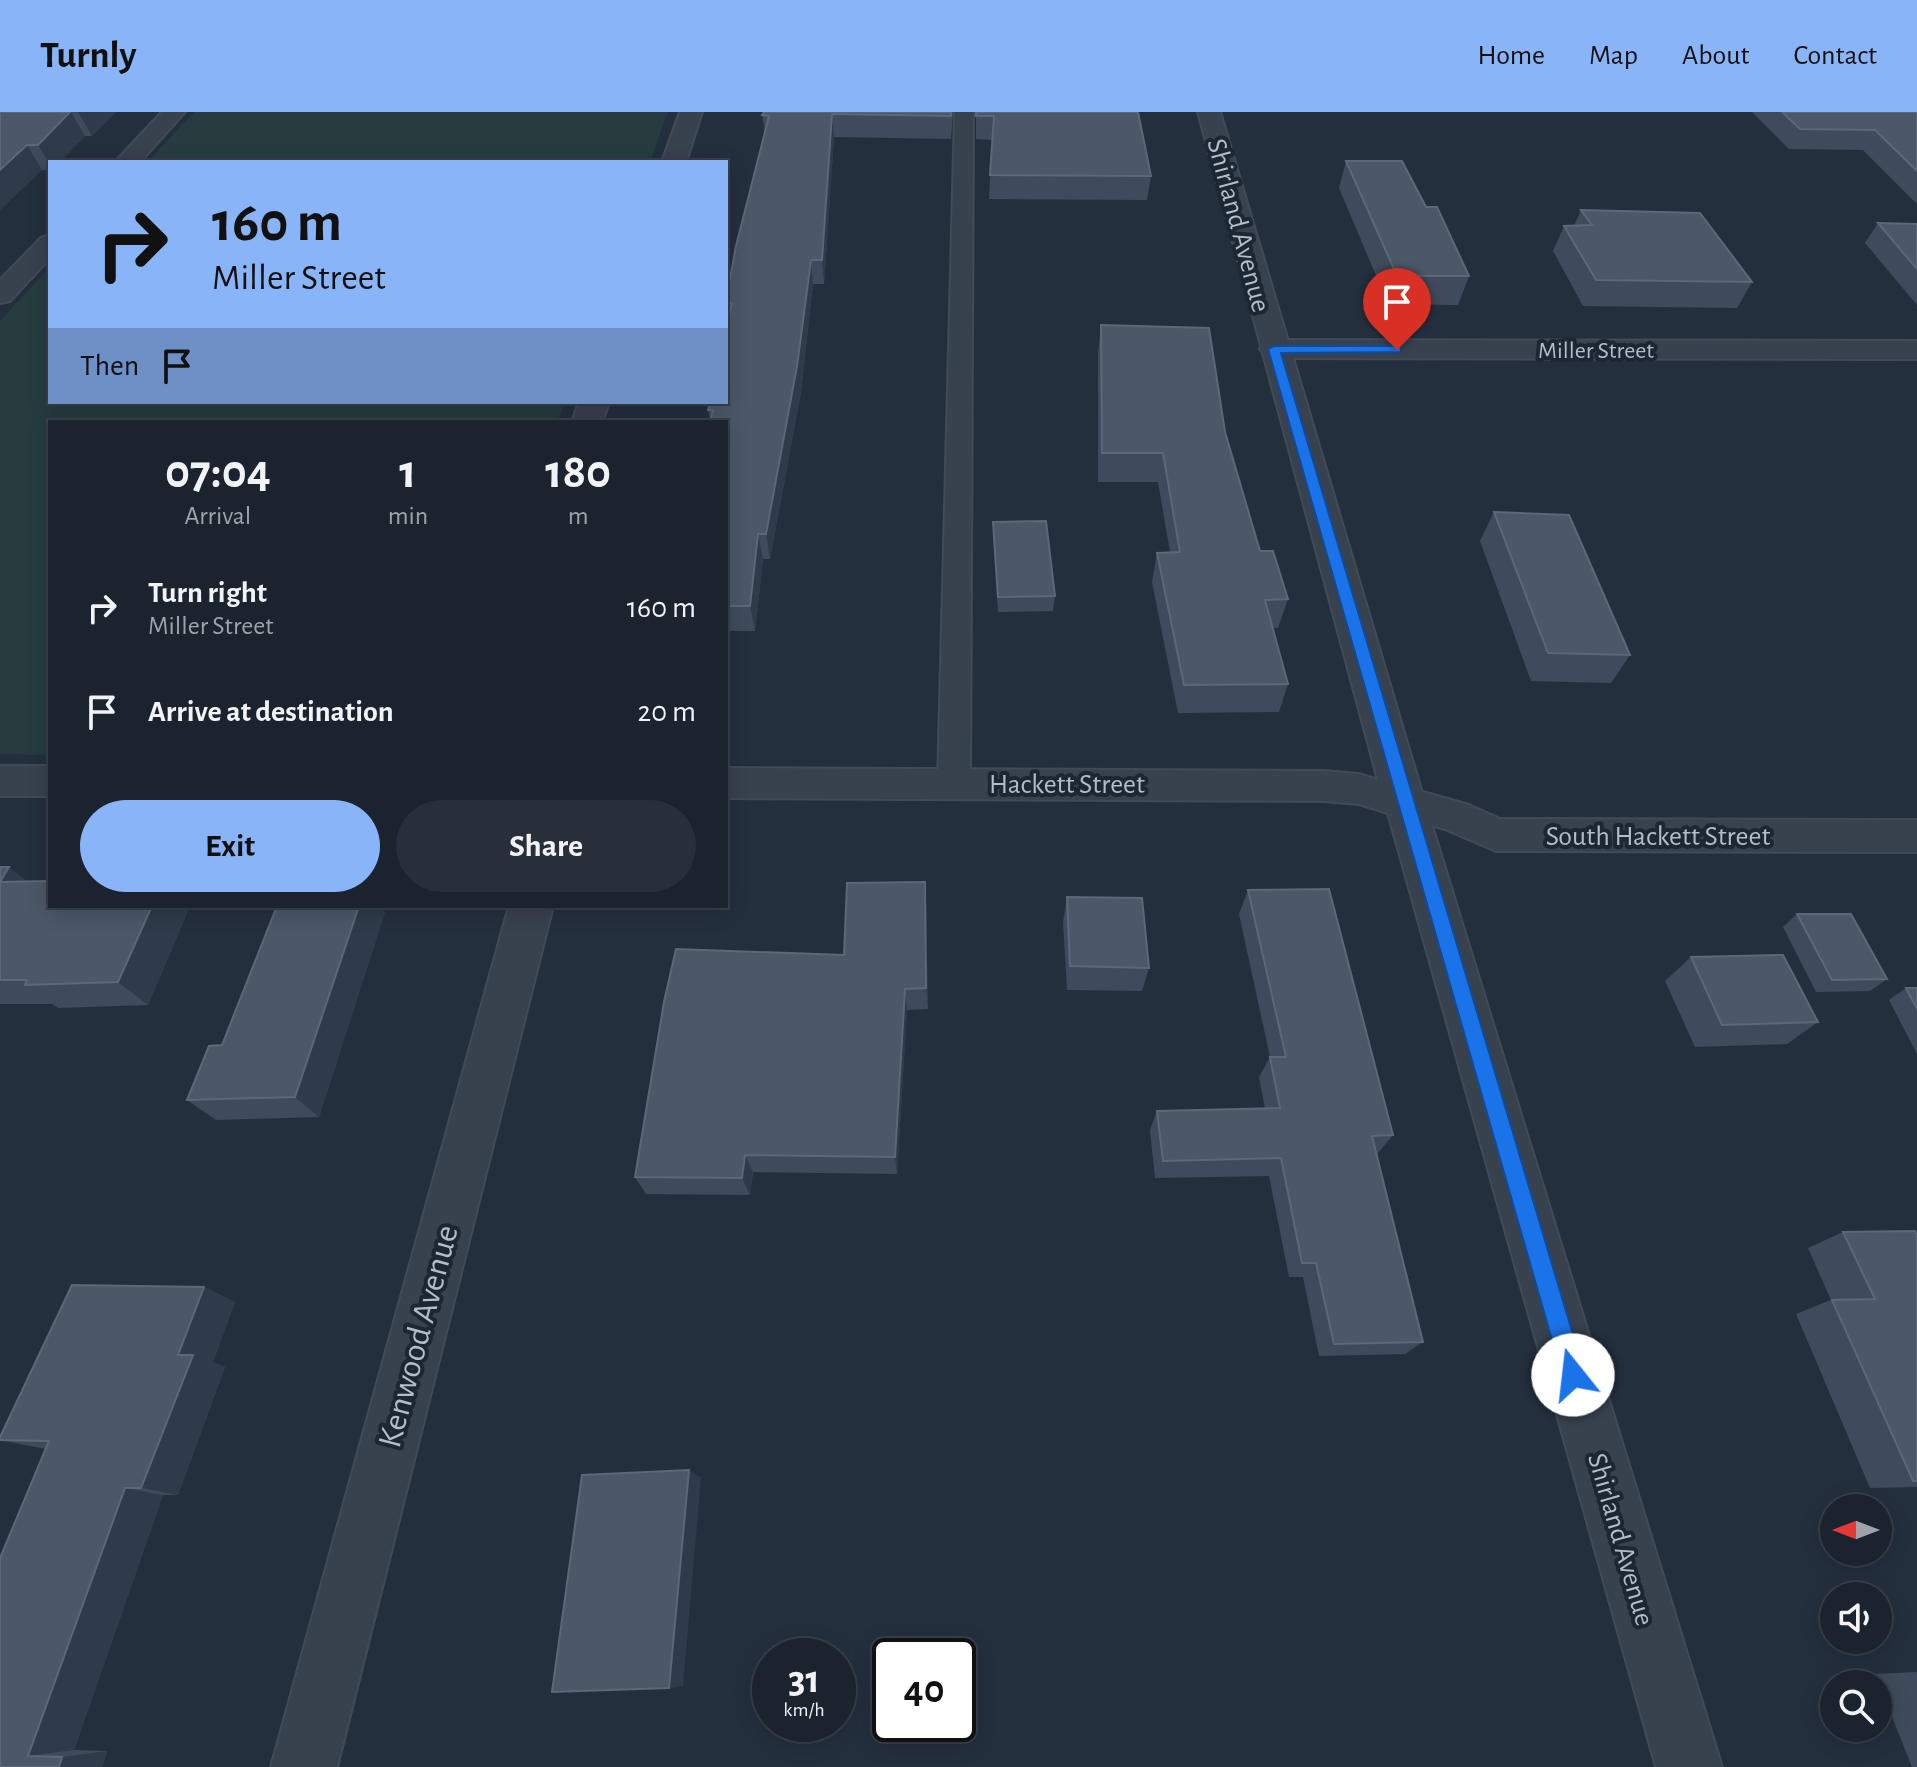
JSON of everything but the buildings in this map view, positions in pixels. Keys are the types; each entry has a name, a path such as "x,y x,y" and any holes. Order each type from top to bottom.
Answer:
{"street":[{"path":"129,160 174,112"},
{"path":"675,160 691,112"},
{"name":"Shirland Avenue","path":"1209,112 1405,803 1689,1767"},
{"path":"0,295 48,245"},
{"name":"Miller Street","path":"1274,349 1917,350"},
{"path":"0,781 48,781"},
{"name":"Hackett Street","path":"728,783 1324,786 1359,789 1405,803"},
{"name":"South Hackett Street","path":"1405,803 1455,816 1496,835 1917,836"},
{"name":"Kenwood Avenue","path":"304,1767 530,908"}],"lane":[{"path":"954,783 964,112"}],"green space":[{"path":"194,112 668,112 651,160 149,160"},
{"path":"48,269 48,404 564,404 558,420 48,420 48,755 0,754 0,321"}],"route":[{"path":"1397,350 1274,349 1573,1375"}]}
